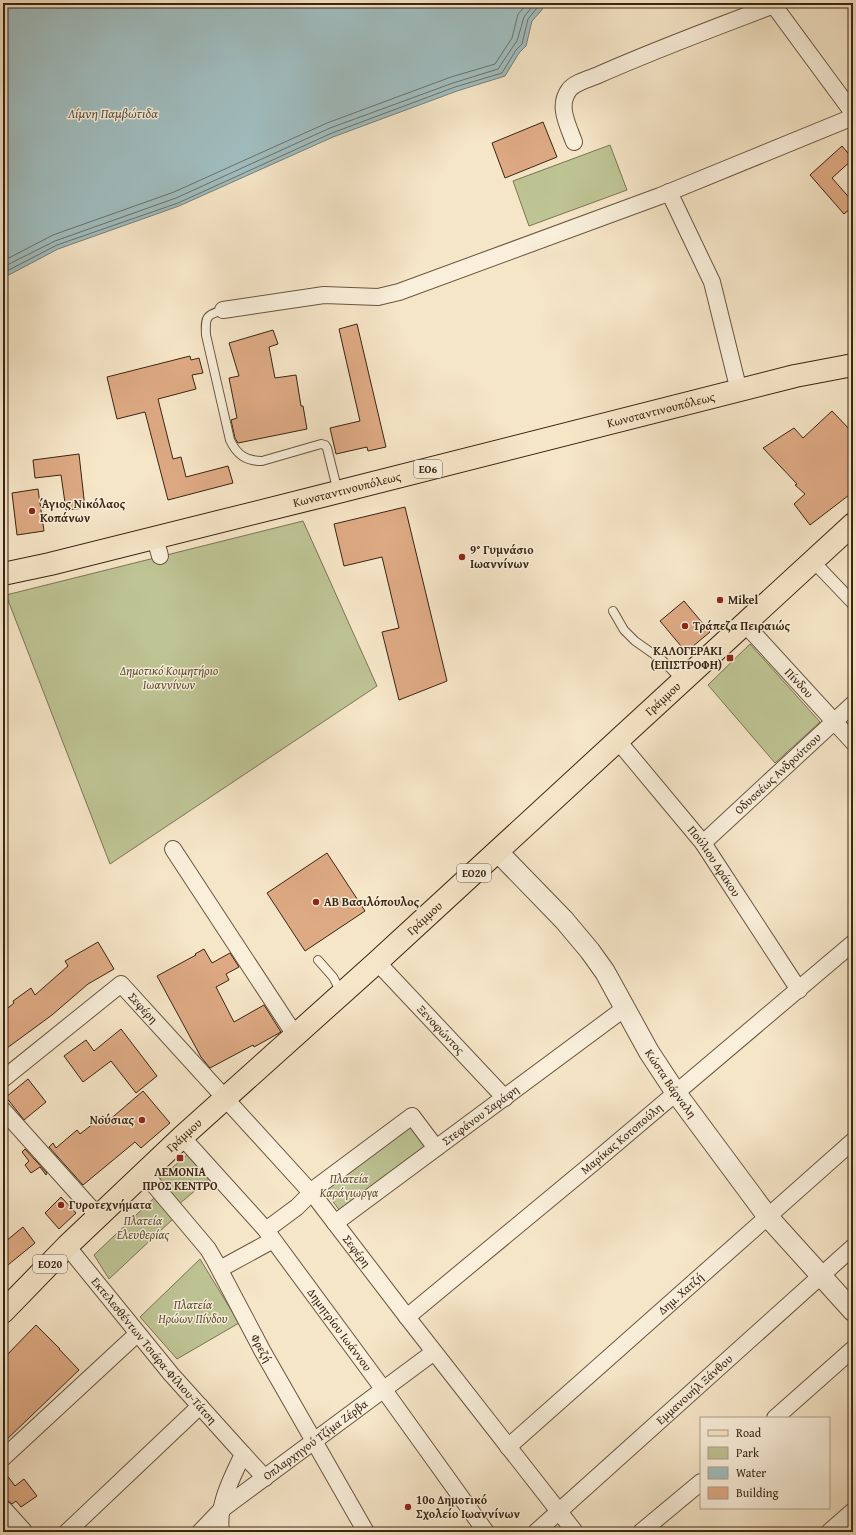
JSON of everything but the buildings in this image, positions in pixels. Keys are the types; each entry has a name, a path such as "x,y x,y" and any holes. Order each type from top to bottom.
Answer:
{"main road":[{"name":"Κωνσταντινουπόλεως","path":"3,574 50,564 158,547 338,492 826,369 853,365"},
{"name":"Γράμμου","path":"3,1312 67,1246 224,1098 377,962 683,682 851,524"}],"street":[{"path":"574,142 564,114 564,104 569,89 605,72 773,4 853,113"},
{"path":"223,310 324,295 378,297 399,292 668,192 853,117"},
{"path":"668,192 712,282 738,391"},
{"path":"812,560 853,603"},
{"name":"Πίνδου","path":"745,624 853,742"},
{"name":"Οδυσσέως Ανδρούτσου","path":"703,843 853,704"},
{"name":"Πούλιου Δράκου","path":"618,741 703,843 799,990"},
{"path":"173,849 295,1036"},
{"name":"Κώστα Βάρναλη","path":"497,852 564,920 582,941 605,972 649,1052 676,1093 768,1217 853,1311"},
{"name":"Μαρίκας Κοτοπούλη","path":"407,1317 799,990 853,943"},
{"name":"Ξενοφώντος","path":"377,962 504,1098"},
{"name":"Σεφέρη","path":"3,1079 121,984 224,1098 312,1192 434,1352 575,1532"},
{"name":"Στεφάνου Σαράφη","path":"335,1223 625,1008"},
{"path":"3,1110 98,1216"},
{"path":"220,1269 269,1235 312,1192 412,1116 436,1148"},
{"name":"Δημητρίου Ιωάννου","path":"182,1138 269,1235 384,1390 486,1532"},
{"name":"Δημ. Χατζή","path":"508,1446 853,1141"},
{"name":"Φρεζή","path":"144,1173 208,1249 256,1339 366,1532"},
{"name":"Εκτελεσθέντων Τσιάρα-Φίλιου-Τάτση","path":"67,1246 137,1334 242,1454 265,1478"},
{"name":"Εμμανουήλ Ξάνθου","path":"536,1532 853,1247"},
{"path":"3,1458 137,1334"},
{"path":"776,1417 853,1349"},
{"name":"Οπλαρχηγού Τζίμα Ζέρβα","path":"200,1532 221,1510 434,1352"},
{"path":"67,1532 200,1406"},
{"path":"221,1532 221,1510 228,1487 242,1454"},
{"path":"641,1532 700,1483"},
{"path":"3,1511 22,1532"},
{"path":"829,1532 853,1511"}],"lane":[{"path":"223,310 210,314 207,317 206,335 230,440 234,449 244,458 254,461 262,461 321,444 325,445 338,492"},
{"path":"613,611 624,630 635,641 662,660 683,682"},
{"path":"318,960 333,977 341,994"}],"green space":[{"path":"610,145 627,190 529,226 513,181"},
{"name":"Δημοτικό Κοιμητήριο Ιωαννίνων","path":"303,521 377,686 110,864 6,595"},
{"path":"750,644 820,722 775,763 708,685"},
{"name":"Πλατεία Καράγιωργα","path":"409,1123 427,1147 340,1211 322,1187"},
{"path":"188,1154 210,1178 178,1205 157,1181"},
{"name":"Πλατεία Ελευθερίας","path":"154,1198 173,1219 109,1279 94,1255"},
{"name":"Πλατεία Ηρώων Πίνδου","path":"200,1259 239,1323 177,1359 140,1317"}],"water":[{"name":"Λίμνη Παμβώτιδα","path":"3,3 546,3 532,21 526,46 519,53 505,76 457,91 333,137 179,206 58,249 3,278"}],"place":[{"name":"Άγιος Νικόλαος Κοπάνων","path":"32,511"},
{"name":"9° Γυμνάσιο Ιωαννίνων","path":"462,557"},
{"name":"Mikel","path":"720,600"},
{"name":"Τράπεζα Πειραιώς","path":"685,626"},
{"name":"ΚΑΛΟΓΕΡΑΚΙ (ΕΠΙΣΤΡΟΦΗ)","path":"730,658"},
{"name":"ΑΒ Βασιλόπουλος","path":"316,902"},
{"name":"Νούσιας","path":"142,1120"},
{"name":"ΛΕΜΟΝΙΑ ΠΡΟΣ ΚΕΝΤΡΟ","path":"180,1158"},
{"name":"Γυροτεχνήματα","path":"61,1205"},
{"name":"10ο Δημοτικό Σχολείο Ιωαννίνων","path":"408,1507"}]}
